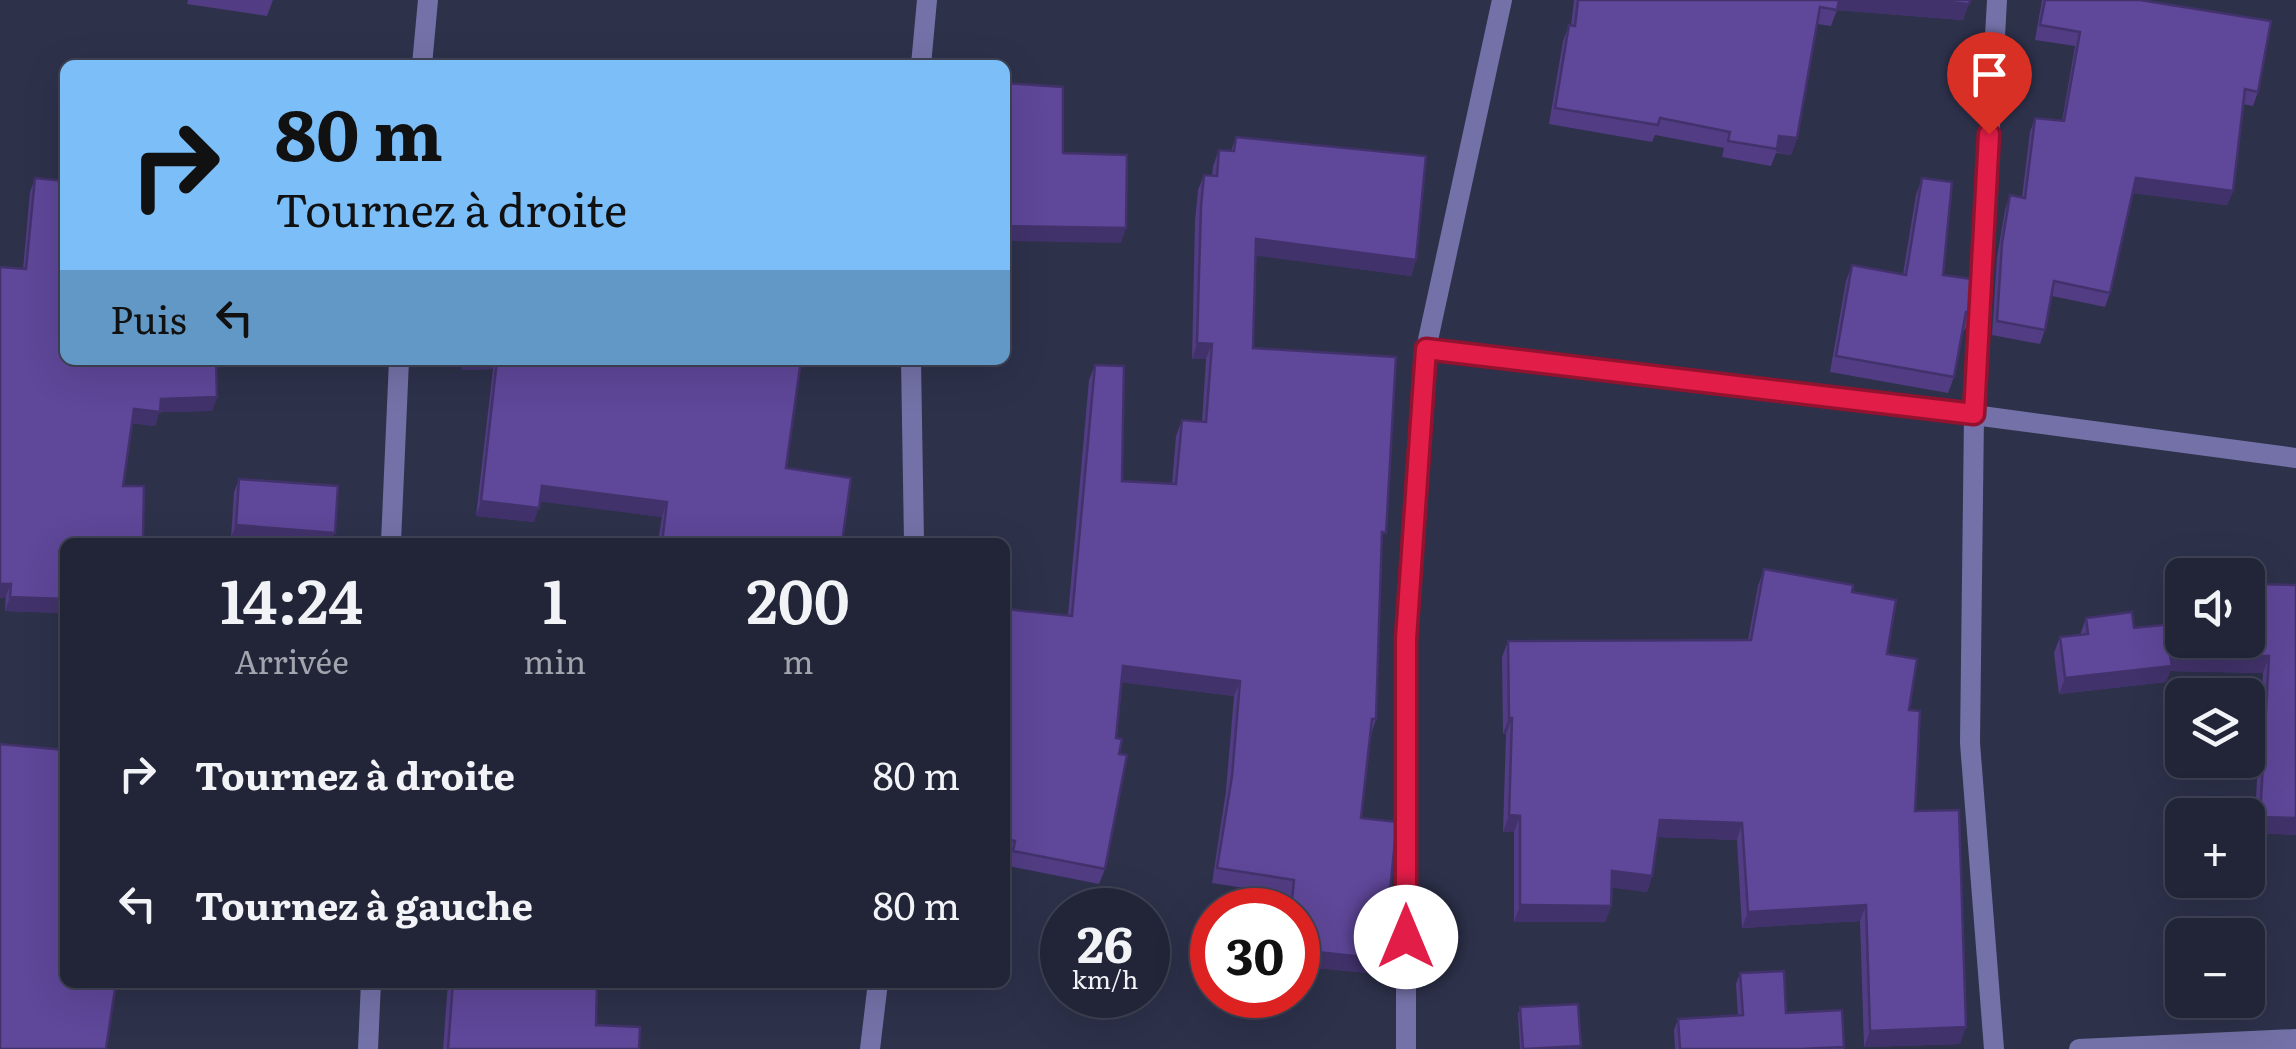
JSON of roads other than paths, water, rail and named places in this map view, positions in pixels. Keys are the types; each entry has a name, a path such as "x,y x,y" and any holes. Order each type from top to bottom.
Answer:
{"street":[{"path":"422,60 428,0"},
{"path":"921,60 926,0"},
{"path":"1406,1049 1406,639 1426,349 1502,0"},
{"path":"1994,1049 1970,743 1974,414 1996,0"},
{"path":"1426,349 1974,414 2296,458"},
{"path":"391,538 399,365"},
{"path":"911,365 914,538"},
{"path":"368,1049 371,988"},
{"path":"870,1049 877,988"},
{"path":"2079,1049 2296,1039"}]}
